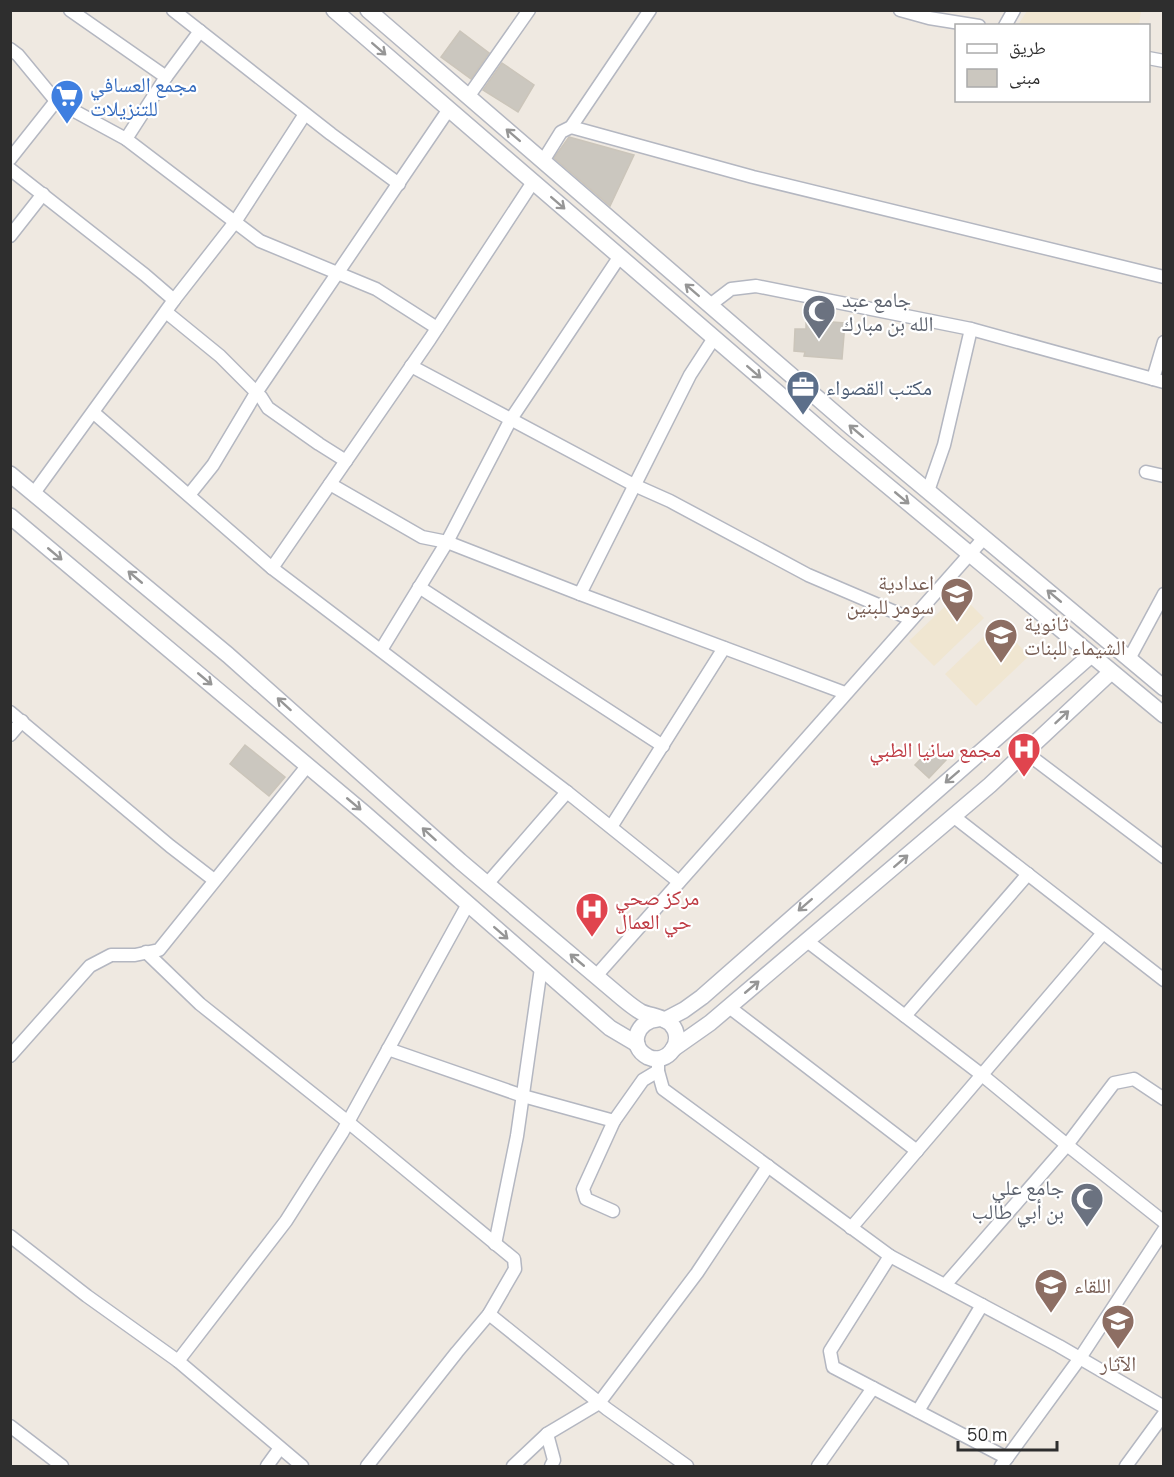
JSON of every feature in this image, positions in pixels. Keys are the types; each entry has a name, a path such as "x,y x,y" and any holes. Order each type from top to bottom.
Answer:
{"street":[{"path":"70,10 166,77"},
{"path":"173,10 305,114 399,184"},
{"path":"334,10 714,338 969,554 1164,715"},
{"path":"368,10 743,334 1164,688"},
{"path":"468,97 529,10"},
{"path":"543,161 561,132 571,127 650,10"},
{"path":"900,10 931,14 971,24"},
{"path":"1006,24 1014,10"},
{"path":"126,139 166,77 200,32"},
{"path":"10,49 18,55 56,101 126,139 260,241 376,289 437,328"},
{"path":"10,159 56,101"},
{"path":"189,495 213,465 256,393 448,109"},
{"path":"34,493 174,300 235,222 305,114"},
{"path":"571,127 753,177 1164,277"},
{"path":"10,169 174,300"},
{"path":"273,568 437,328 533,182"},
{"path":"10,236 43,194"},
{"path":"381,650 447,542 511,419 620,256"},
{"path":"710,305 731,289 756,286 971,329 1158,380 1164,342"},
{"path":"166,312 220,356 268,408 346,461"},
{"path":"928,491 944,445 971,329"},
{"path":"727,349 743,334"},
{"path":"580,594 690,375 714,338"},
{"path":"411,366 808,575 911,619"},
{"path":"94,413 273,568 567,792 679,882"},
{"path":"1146,472 1164,476"},
{"path":"10,474 228,655 487,884 596,976 639,1011 671,1024 677,1036 674,1050"},
{"path":"330,484 422,537 447,542 845,693"},
{"path":"10,516 308,765 610,1028 637,1044 645,1055 658,1065 663,1089 890,1256 1080,1358 1164,1407"},
{"path":"596,976 984,538"},
{"path":"419,587 663,746"},
{"path":"1129,659 1164,594"},
{"path":"611,827 724,648"},
{"path":"637,1044 638,1031 641,1026 646,1022 662,1020 684,1010 702,997 1091,656"},
{"path":"613,1211 586,1199 583,1190 614,1121 643,1080 664,1057 711,1023 953,816 1111,672"},
{"path":"10,711 214,880"},
{"path":"10,735 22,721"},
{"path":"1025,752 1164,857"},
{"path":"10,1056 90,966 111,955 159,950 308,765"},
{"path":"487,884 567,792"},
{"path":"953,816 1164,981"},
{"path":"904,1016 1028,874"},
{"path":"178,1361 286,1221 348,1122 468,904"},
{"path":"851,1228 1103,933"},
{"path":"807,941 982,1075 1164,1222"},
{"path":"146,952 200,1004 514,1259 515,1269 489,1314 367,1467"},
{"path":"495,1244 517,1136 541,968"},
{"path":"729,1007 917,1150"},
{"path":"388,1050 522,1096 614,1121"},
{"path":"945,1285 1068,1145 1114,1083 1134,1079 1164,1099"},
{"path":"513,1467 547,1434 599,1402 696,1273 768,1166"},
{"path":"890,1256 830,1351 833,1367 918,1411 1004,1462 1080,1358 1164,1230"},
{"path":"10,1236 87,1296 178,1361 302,1467"},
{"path":"918,1411 982,1305"},
{"path":"489,1314 599,1402 687,1467"},
{"path":"818,1467 873,1388"},
{"path":"1126,1467 1164,1414"},
{"path":"10,1425 62,1467"},
{"path":"547,1434 554,1460 551,1467"},
{"path":"267,1467 280,1448"}],"shaded area":[{"path":"1027,10 1141,11 1139,24 1019,24"},
{"path":"959,593 984,618 934,666 909,641"},
{"path":"992,629 1001,638 1009,635 1029,656 976,706 945,674"}],"building":[{"path":"460,31 489,53 471,79 441,57"},
{"path":"502,63 534,85 518,112 483,90"},
{"path":"569,137 634,155 610,206 554,158"},
{"name":"جامع عبد الله بن مبارك","path":"806,320 845,323 842,359 804,356 805,352 794,351 795,329 806,329"},
{"path":"245,745 285,777 269,796 230,764"},
{"path":"932,747 946,760 929,778 915,765"}],"place":[{"name":"مجمع العسافي للتنزيلات","path":"67,125"},
{"name":"جامع عبد الله بن مبارك","path":"819,340"},
{"name":"مكتب القصواء","path":"803,416"},
{"name":"اعدادية سومر للبنين","path":"957,623"},
{"name":"ثانوية الشيماء للبنات","path":"1001,664"},
{"name":"مجمع سانيا الطبي","path":"1024,778"},
{"name":"مركز صحي حي العمال","path":"592,938"},
{"name":"جامع علي بن أبي طالب","path":"1087,1228"},
{"name":"اللقاء","path":"1051,1314"},
{"name":"الآثار","path":"1118,1350"}]}
